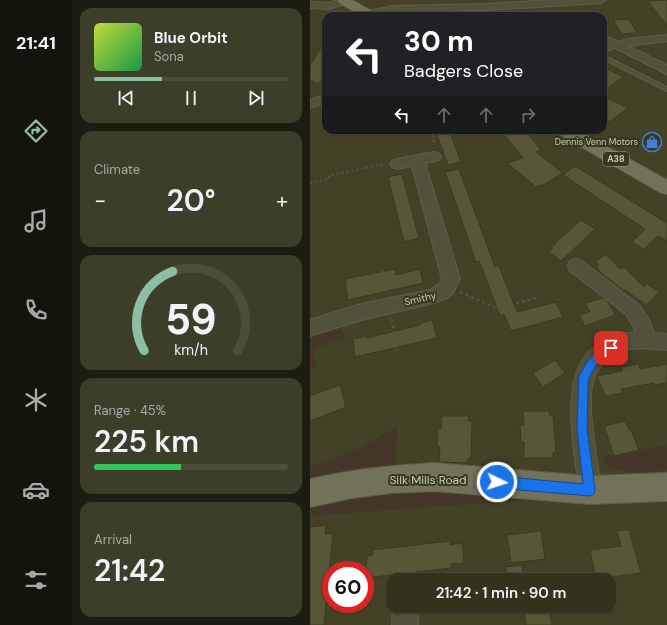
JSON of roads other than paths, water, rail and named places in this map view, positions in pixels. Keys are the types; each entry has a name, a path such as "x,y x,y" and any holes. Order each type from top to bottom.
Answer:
{"main road":[{"path":"344,1 364,12"},
{"name":"A38","path":"572,134 667,188"},
{"name":"Silk Mills Road","path":"310,493 391,479 434,478 590,490 667,487"}],"street":[{"path":"380,12 452,4 559,4 601,0"},
{"path":"310,5 328,6 344,1"},
{"path":"618,45 628,42 667,38"},
{"path":"607,40 667,70"},
{"path":"310,104 322,100"},
{"path":"397,164 434,157"},
{"name":"Smithy","path":"310,328 361,312 441,293 448,286 451,279 417,160"},
{"path":"582,275 633,310 657,342"},
{"path":"590,490 582,428 582,393 584,376 591,364 603,352 619,343 632,341 657,342"},
{"path":"405,625 406,613"}],"lane":[{"path":"607,50 618,45"},
{"path":"607,58 667,89"}],"place":[{"name":"Dennis Venn Motors","path":"652,142"}]}
